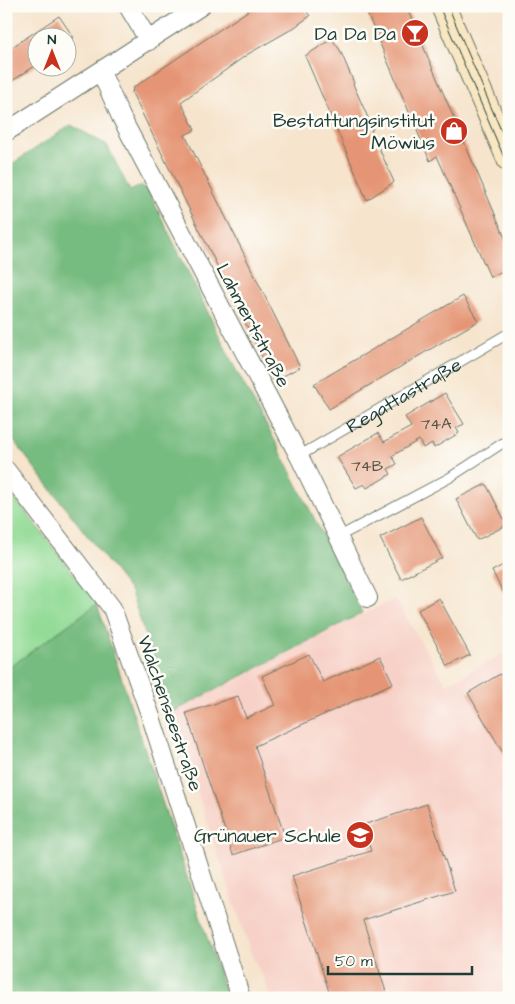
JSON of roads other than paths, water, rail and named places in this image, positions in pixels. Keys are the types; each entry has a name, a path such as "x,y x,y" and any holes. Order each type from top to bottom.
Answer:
{"main road":[{"path":"443,6 509,159"}],"street":[{"path":"128,6 149,41"},
{"path":"6,132 201,6"},
{"name":"Lahmertstraße","path":"101,72 125,123 299,456 368,598"},
{"name":"Walchenseestraße","path":"6,470 112,608 151,716 241,998"}],"lane":[{"name":"Regattastraße","path":"299,456 509,333"},
{"path":"338,537 449,478 509,439"}],"tram line":[{"path":"439,6 509,169"},
{"path":"448,6 509,149"}],"place":[{"name":"Da Da Da","path":"415,33"},
{"name":"Bestattungsinstitut Möwius","path":"454,131"},
{"name":"Grünauer Schule","path":"360,835"}]}
